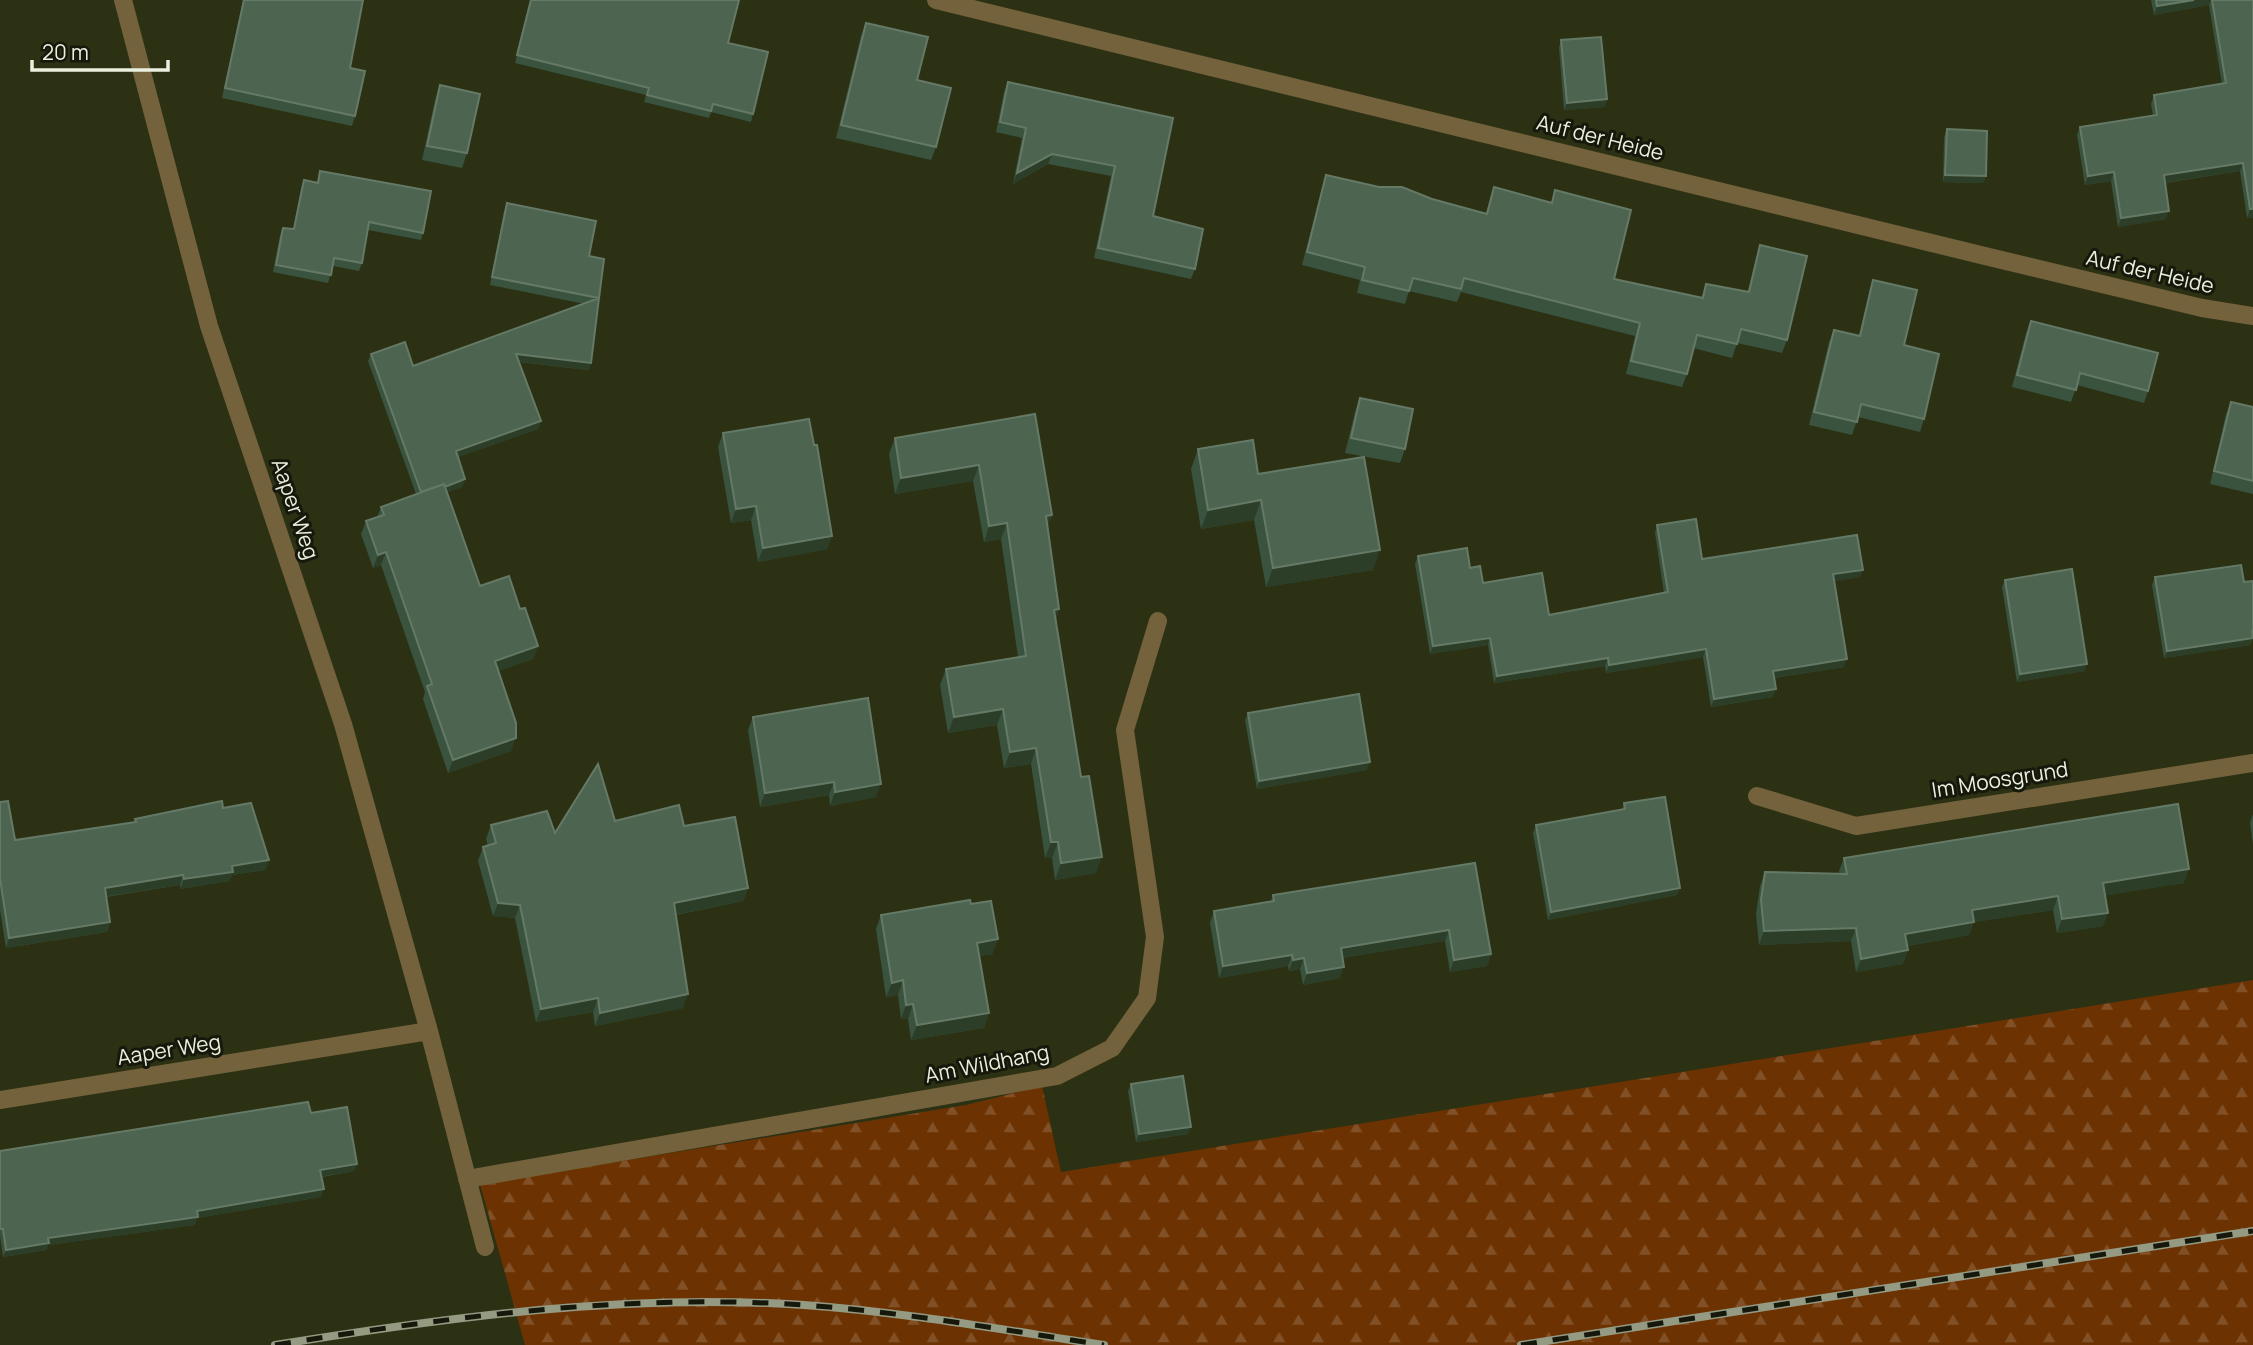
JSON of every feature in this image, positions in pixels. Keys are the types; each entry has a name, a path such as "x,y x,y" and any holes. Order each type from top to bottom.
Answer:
{"street":[{"name":"Aaper Weg","path":"123,0 209,326 343,724 429,1031 485,1247"},
{"name":"Auf der Heide","path":"936,0 1985,256 2202,308 2253,316"},
{"name":"Am Wildhang","path":"467,1180 1057,1076 1112,1048 1147,998 1155,937 1125,730 1158,621"},
{"name":"Im Moosgrund","path":"1757,796 1856,826 2253,763"},
{"name":"Aaper Weg","path":"0,1100 429,1031"}],"green space":[{"path":"2253,980 2253,1345 525,1345 480,1184 966,1105 1042,1086 1061,1172"}],"building":[{"path":"244,0 363,0 350,68 365,71 355,116 225,88"},
{"path":"531,0 739,0 728,43 768,52 753,114 713,104 711,111 647,95 649,88 517,55"},
{"path":"2156,0 2194,0 2157,6"},
{"path":"2212,0 2253,0 2253,209 2250,209 2243,163 2164,175 2169,211 2121,218 2114,172 2088,176 2080,127 2157,115 2154,95 2226,83"},
{"path":"866,23 928,37 917,80 951,88 936,147 841,125"},
{"path":"1601,37 1607,99 1567,103 1561,40"},
{"path":"1008,82 1173,118 1153,216 1203,229 1195,269 1098,248 1115,166 1052,154 1017,173 1026,128 1000,122"},
{"path":"440,85 480,94 467,153 427,146"},
{"path":"1947,129 1987,131 1986,176 1945,175"},
{"path":"320,171 431,191 423,233 369,222 362,263 334,258 331,275 276,265 283,228 294,229 304,180 318,183"},
{"path":"1326,175 1379,187 1402,187 1432,199 1487,214 1494,187 1552,203 1555,190 1631,210 1614,279 1703,298 1706,284 1749,292 1760,245 1807,256 1787,340 1741,329 1737,344 1697,335 1687,374 1631,361 1640,323 1464,278 1461,289 1413,278 1409,291 1362,280 1365,267 1307,252"},
{"path":"507,203 596,221 589,256 604,259 599,298 492,277"},
{"path":"1873,280 1917,290 1904,345 1939,354 1924,419 1861,404 1857,422 1814,412 1834,330 1860,336"},
{"path":"599,298 591,363 516,354 541,421 456,451 465,479 421,492 371,354 405,342 413,366"},
{"path":"2031,321 2158,353 2148,391 2080,373 2076,390 2017,375"},
{"path":"1360,398 1413,409 1405,449 1351,438"},
{"path":"2231,402 2253,407 2253,481 2214,471"},
{"path":"1035,414 1052,515 1046,516 1059,609 1054,610 1081,777 1089,776 1102,857 1061,863 1058,842 1051,842 1036,748 1010,752 1003,709 954,717 946,669 1026,656 1007,523 989,526 979,465 901,478 895,438"},
{"path":"809,419 814,445 817,445 832,536 763,548 756,506 736,509 723,433"},
{"path":"1253,440 1258,474 1364,457 1380,550 1273,568 1261,500 1208,510 1198,449"},
{"path":"444,484 480,586 509,576 520,609 525,608 538,646 495,661 516,723 516,738 453,760 427,686 432,684 386,552 378,555 366,521 384,515 381,507"},
{"path":"1696,519 1702,559 1857,535 1863,570 1833,574 1847,659 1773,671 1776,689 1714,699 1706,649 1609,665 1608,658 1497,676 1490,638 1433,646 1418,556 1467,548 1470,568 1480,566 1483,583 1542,573 1549,615 1668,592 1657,525"},
{"path":"2241,565 2244,582 2253,581 2253,638 2167,651 2155,577"},
{"path":"2072,569 2087,664 2020,674 2005,580"},
{"path":"1359,694 1370,762 1259,781 1248,713"},
{"path":"868,698 881,784 835,792 834,782 765,793 753,717"},
{"path":"598,764 615,821 679,805 684,826 735,817 748,888 674,903 688,994 600,1013 598,998 541,1009 520,905 498,903 483,847 496,843 491,825 547,811 555,833"},
{"path":"1665,797 1680,888 1551,912 1536,825 1625,809 1624,803"},
{"path":"8,801 15,840 136,822 135,819 222,801 223,808 251,803 269,860 232,866 233,872 184,879 183,875 105,888 110,922 9,938 0,878 0,802"},
{"path":"2178,804 2189,869 2103,883 2108,913 2062,919 2058,896 1972,910 1974,922 1905,934 1908,950 1861,959 1856,928 1764,931 1761,900 1765,872 1847,874 1844,858"},
{"path":"1475,863 1491,954 1454,960 1449,930 1341,948 1344,967 1307,973 1304,958 1293,960 1292,955 1223,966 1214,911 1274,901 1273,895"},
{"path":"970,900 971,904 991,901 998,939 977,943 989,1013 917,1025 913,1004 906,1005 903,980 892,983 881,915"},
{"path":"1183,1076 1191,1127 1139,1134 1131,1084"},
{"path":"308,1102 311,1113 347,1107 357,1164 320,1170 324,1189 197,1211 198,1217 48,1238 49,1243 6,1250 3,1229 0,1229 0,1151"}],"railway":[{"path":"1521,1345 2253,1231"},
{"path":"275,1345 472,1317 671,1302 804,1305 879,1312 1104,1345"}]}
